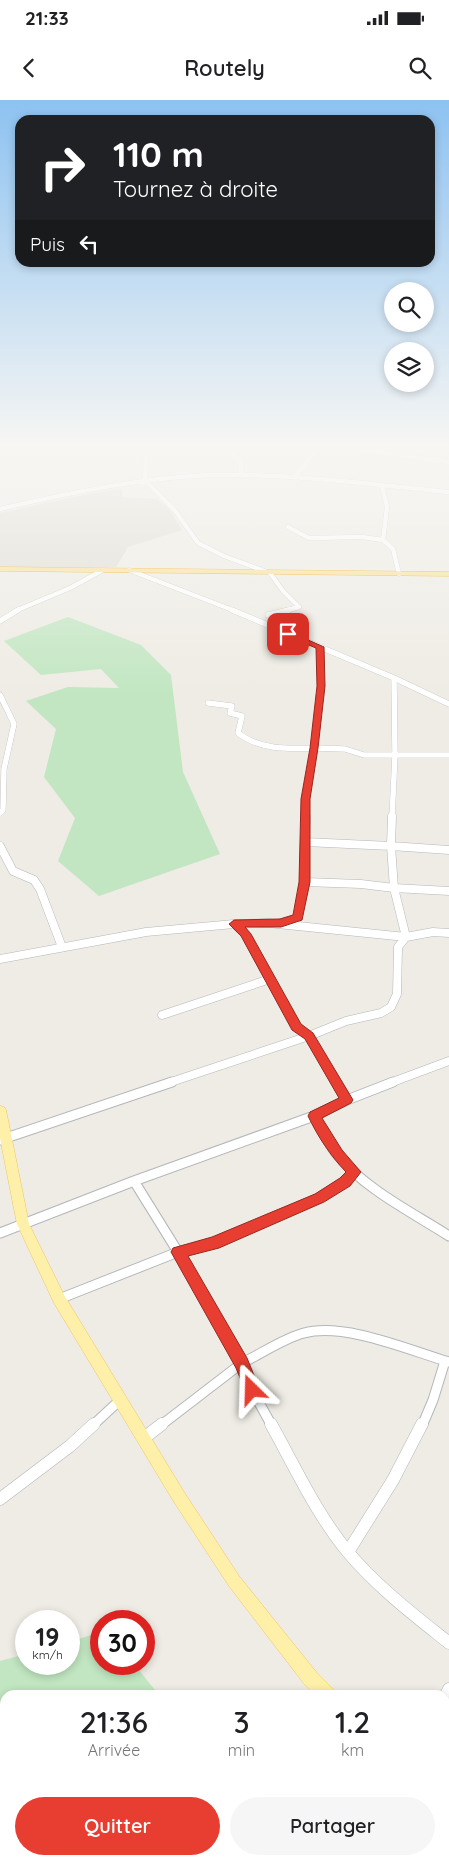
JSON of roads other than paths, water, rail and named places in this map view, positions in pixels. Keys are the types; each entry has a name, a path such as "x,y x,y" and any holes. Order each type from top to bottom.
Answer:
{"highway":[{"path":"0,569 449,574"}],"main road":[{"path":"0,1110 3,1139 23,1224 59,1299 178,1497 234,1581 305,1671 322,1690"}],"street":[{"path":"190,531 198,543 224,556 270,573 283,591 299,607 268,615"},
{"path":"299,531 303,536 309,538 362,537 384,540 393,549 399,574"},
{"path":"384,540 385,531"},
{"path":"0,620 10,613 70,588 103,570"},
{"path":"128,570 190,592 394,678 449,704"},
{"path":"0,960 89,940 187,926 281,923 298,918 305,882 306,799 321,686 320,647"},
{"path":"394,678 395,754 391,846 394,888 406,937"},
{"path":"0,695 14,724 4,769 4,810 0,813"},
{"path":"208,703 232,706 230,712 242,716 238,733 251,743 297,748 344,750 364,755 449,755"},
{"path":"305,842 449,850"},
{"path":"0,846 9,858 12,871 16,876 34,880 40,889 62,946"},
{"path":"305,882 449,891"},
{"path":"268,923 406,937 433,932 449,933"},
{"path":"234,924 245,934 296,1027 309,1036 347,1100"},
{"path":"3,1139 309,1036 360,1016 381,1013 391,1006 397,994 398,947 406,937"},
{"path":"162,1015 270,979"},
{"path":"0,1233 134,1181 314,1116 347,1100 449,1061"},
{"path":"314,1116 324,1136 337,1154 354,1172 449,1236"},
{"path":"59,1299 178,1252 214,1243 319,1198 345,1182 354,1172"},
{"path":"134,1181 178,1252 242,1363 252,1390 320,1513 348,1552 373,1578 400,1604 449,1643"},
{"path":"144,1438 242,1363 283,1342 314,1330 346,1331 447,1362 431,1404 381,1503 348,1552"},
{"path":"0,1499 70,1446 119,1401"}]}
